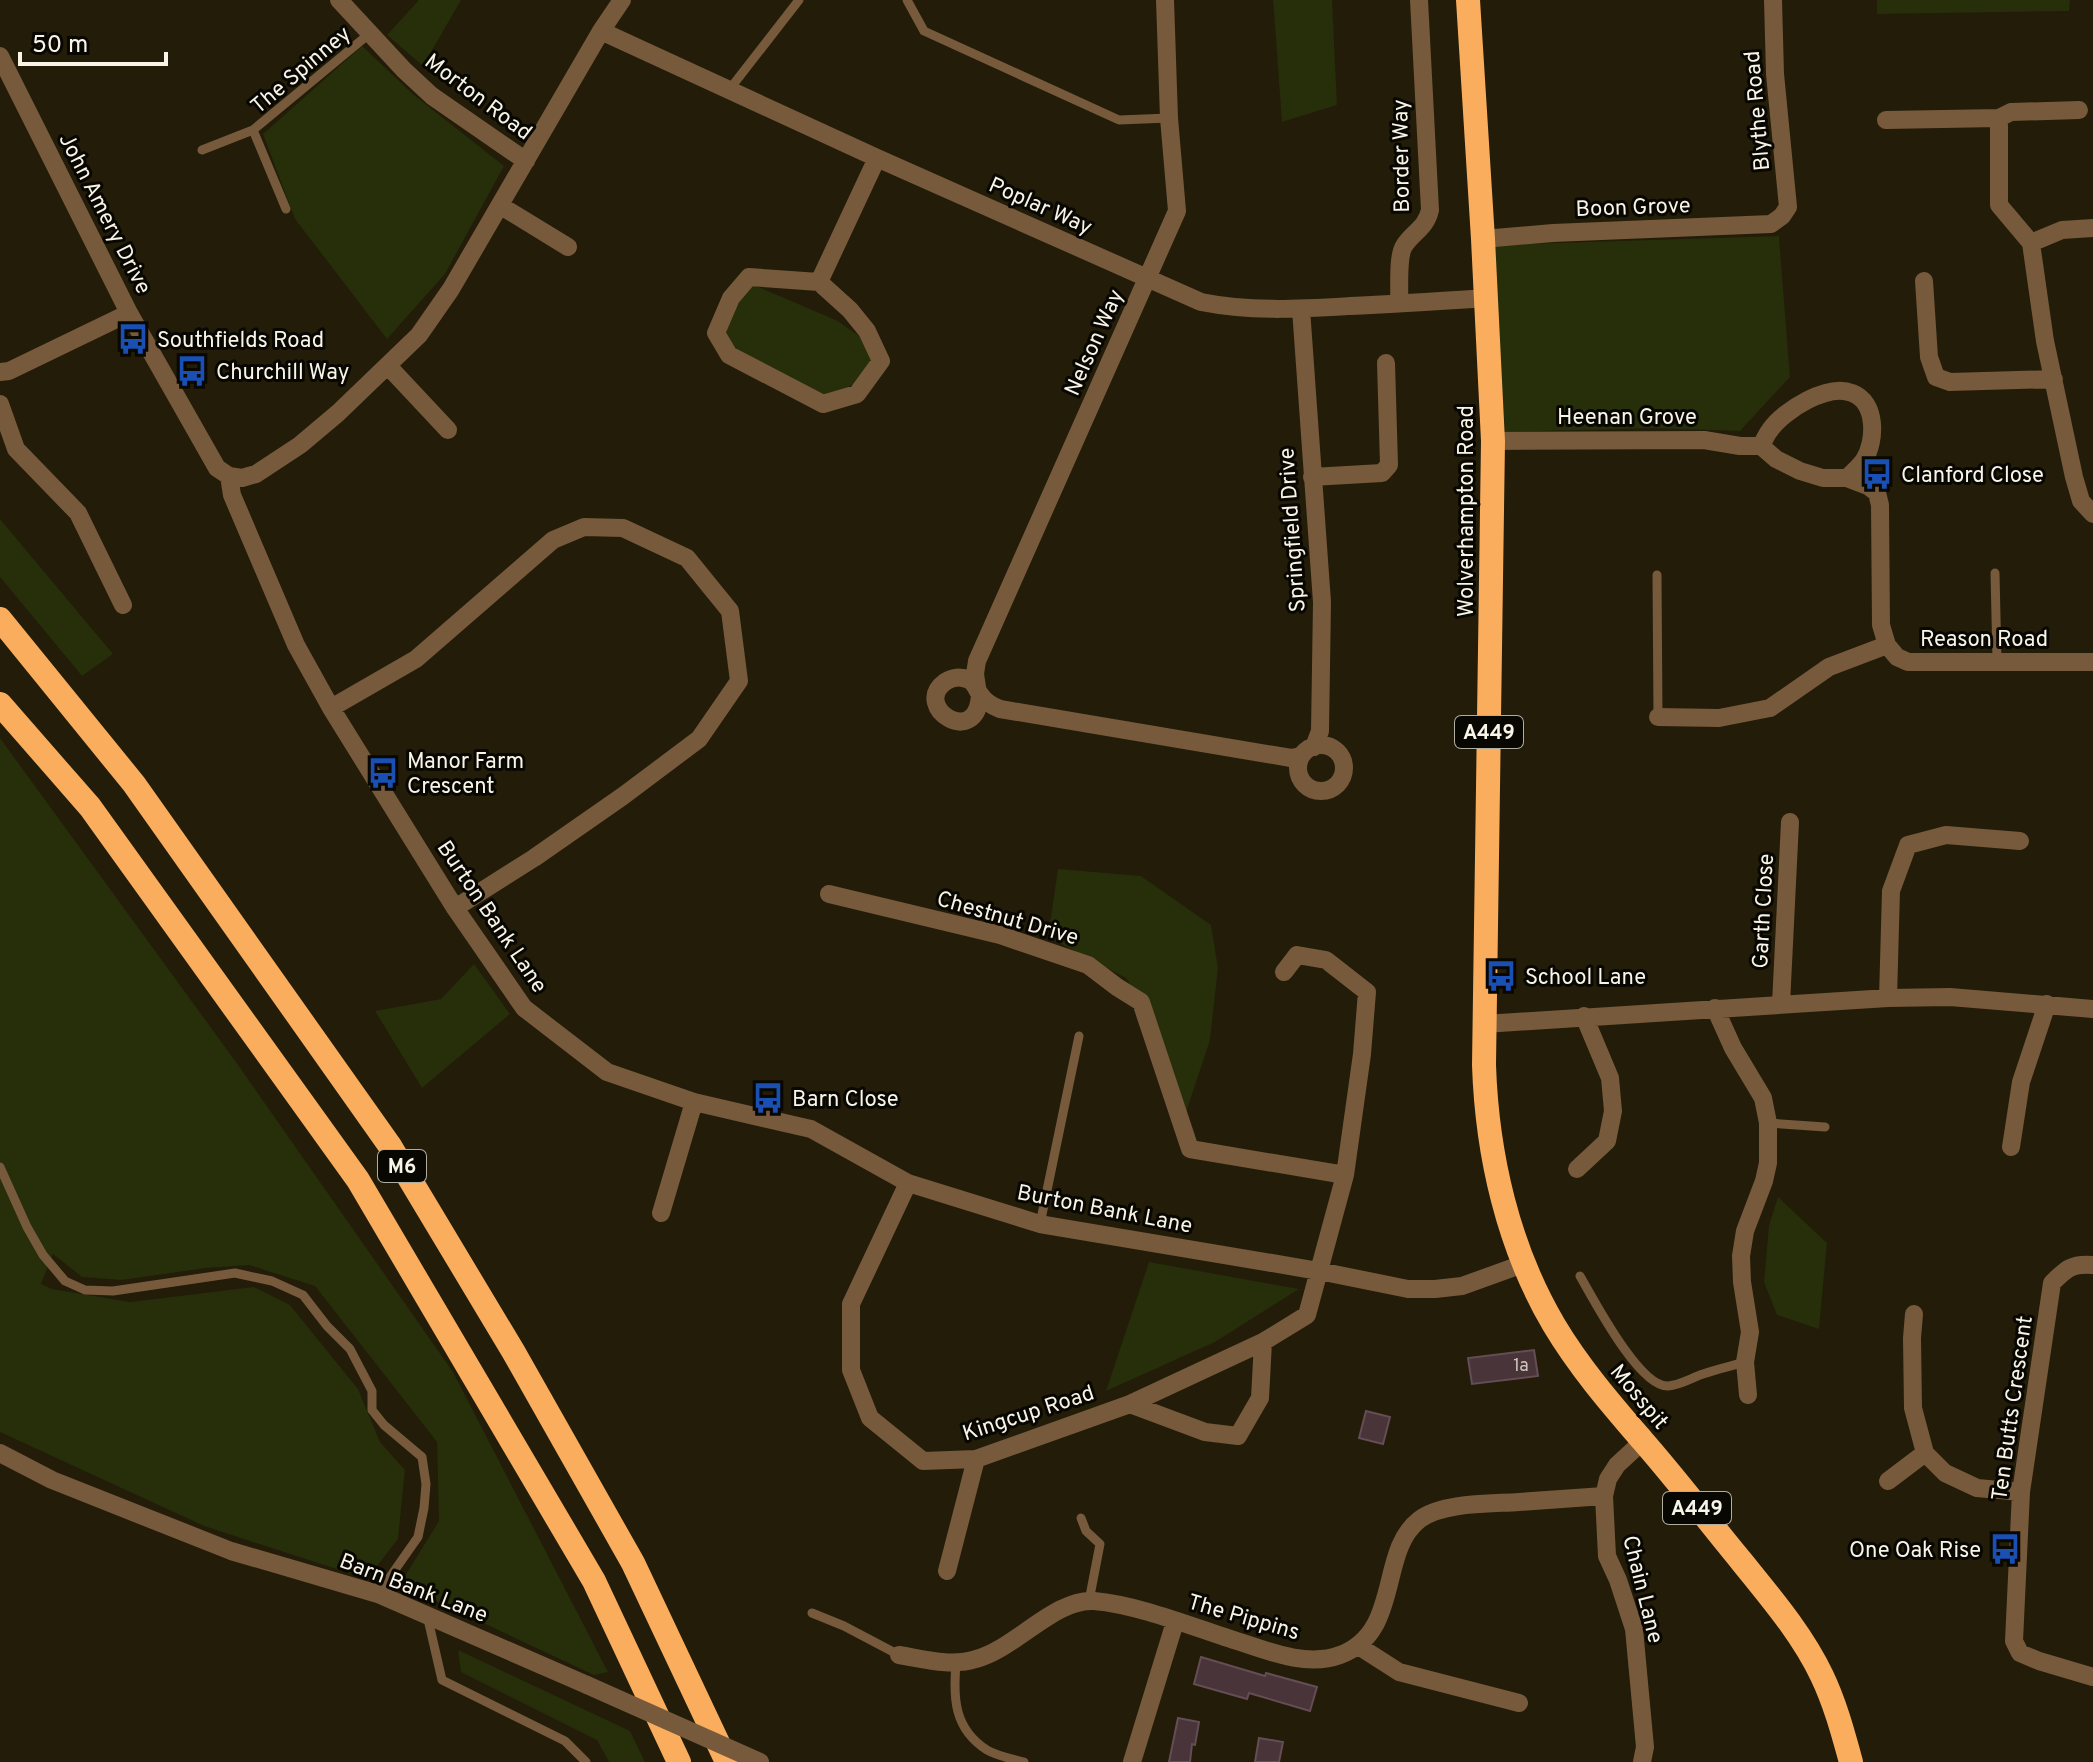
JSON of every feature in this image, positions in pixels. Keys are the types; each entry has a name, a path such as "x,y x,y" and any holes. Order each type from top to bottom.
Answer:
{"highway":[{"name":"Wolverhampton Road","path":"1468,0 1493,441 1484,1024"},
{"name":"M6","path":"0,619 134,784 390,1146 513,1351 633,1563 727,1762"},
{"name":"M6","path":"0,704 90,807 358,1180 594,1581 679,1762"},
{"name":"Mosspit","path":"1484,1024 1484,1076 1500,1193 1523,1264 1572,1353 1787,1618 1807,1648 1823,1678 1851,1762"}],"street":[{"name":"Morton Road","path":"339,0 432,96 526,161"},
{"path":"229,476 242,478 256,474 300,445 419,335 442,305 622,0"},
{"name":"Nelson Way","path":"979,691 975,674 977,661 1177,211 1169,118 1165,0"},
{"name":"Border Way","path":"1399,303 1401,252 1427,221 1430,210 1419,0"},
{"name":"Blythe Road","path":"1773,0 1775,74 1788,207 1782,216"},
{"name":"Poplar Way","path":"601,31 1201,302 1229,308 1301,309 1487,298"},
{"name":"John Amery Drive","path":"0,56 129,313 217,468 229,476 232,495 296,645"},
{"path":"1886,120 1999,118 2011,112 2079,110"},
{"path":"1999,118 1999,205 2031,243 2045,341 2074,477 2081,501 2093,514"},
{"path":"819,282 877,158"},
{"path":"501,206 568,247"},
{"name":"Boon Grove","path":"1483,239 1771,224 1782,216"},
{"path":"2031,243 2062,230 2093,228"},
{"path":"749,277 819,282 850,310 867,331 881,361 857,394 823,404 729,355 716,333 731,298 749,277"},
{"path":"1924,281 1929,357 1936,377 1950,382 2054,379"},
{"name":"Springfield Drive","path":"979,691 989,704 1000,709 1291,758 1308,752 1320,731 1322,602 1301,309"},
{"path":"0,372 9,371 129,313"},
{"path":"1312,477 1382,473 1389,465 1386,363"},
{"path":"388,366 448,430"},
{"path":"1761,446 1771,428 1795,407 1832,390 1852,393 1868,408 1872,420 1870,449 1847,478 1877,493 1880,505 1881,625 1887,645"},
{"path":"0,404 16,449 78,513 123,605"},
{"name":"Heenan Grove","path":"1493,441 1704,440 1761,446 1776,459 1800,471 1823,478 1847,478"},
{"path":"331,708 416,659 553,540 584,527 623,528 687,558 730,611 739,681 699,739 534,858 455,908"},
{"path":"1322,602 1342,602"},
{"name":"Burton Bank Lane","path":"296,645 331,708 455,908 524,1008 607,1072 694,1102 811,1129 908,1183 1040,1224 1408,1289 1462,1286 1523,1264"},
{"name":"Reason Road","path":"1658,717 1719,718 1770,708 1829,667 1887,645 1897,657 1908,662 2093,662"},
{"name":"Garth Close","path":"1781,1004 1790,822"},
{"path":"1888,998 1891,891 1908,845 1946,835 2020,841"},
{"name":"Chestnut Drive","path":"829,894 1000,935 1088,965 1141,1002 1190,1149 1345,1175"},
{"name":"Kingcup Road","path":"908,1183 851,1304 851,1370 870,1418 923,1461 976,1459 1130,1404 1263,1342 1307,1315 1345,1175 1362,1054 1367,992 1326,960 1297,955 1284,972"},
{"path":"1484,1024 1888,998 1950,997 2093,1009"},
{"path":"2011,1147 2021,1082 2047,1004"},
{"path":"1715,1008 1733,1048 1763,1098 1768,1123 1768,1163 1745,1231 1741,1256 1750,1332 1745,1362 1748,1395"},
{"path":"1577,1169 1607,1141 1613,1111 1610,1078 1584,1016"},
{"path":"661,1213 694,1102"},
{"name":"Ten Butts Crescent","path":"2093,1265 2068,1268 2052,1283 2021,1492 2014,1641 2020,1653 2093,1677"},
{"path":"1914,1314 1913,1408 1925,1453 1945,1473 1977,1488 2021,1492"},
{"path":"1130,1404 1205,1432 1238,1436 1260,1398 1263,1342"},
{"name":"Chain Lane","path":"1642,1762 1645,1747 1634,1629 1607,1556 1604,1496 1608,1479 1617,1465 1643,1441"},
{"name":"Barn Bank Lane","path":"0,1453 52,1480 231,1551 378,1594 760,1762"},
{"path":"1888,1481 1925,1453"},
{"path":"947,1571 976,1459"},
{"path":"1519,1703 1399,1672 1360,1647 1374,1627 1385,1600 1401,1541 1418,1520 1440,1510 1604,1496"},
{"name":"The Pippins","path":"899,1655 956,1664 979,1659 1002,1648 1047,1617 1068,1606 1089,1601 1119,1604 1277,1654 1313,1660 1336,1657 1360,1647"},
{"path":"1132,1762 1175,1622"}],"lane":[{"path":"729,90 799,0"},
{"path":"907,0 924,31 1119,120 1169,118"},
{"name":"The Spinney","path":"202,150 253,130 369,34"},
{"name":"The Spinney","path":"253,130 286,209"},
{"path":"1995,573 1997,661"},
{"name":"Reason Road","path":"1657,575 1658,717"},
{"path":"1040,1224 1079,1036"},
{"path":"1768,1123 1825,1127"},
{"path":"0,1167 43,1255 65,1281 85,1290 113,1291 235,1273 272,1281 303,1295 350,1349 372,1391 372,1410 384,1425 422,1457 426,1484 418,1537 378,1594"},
{"path":"1580,1276 1611,1330 1651,1381 1665,1386 1685,1383 1700,1375 1745,1362"},
{"path":"1081,1518 1086,1531 1100,1544 1089,1601"},
{"path":"812,1613 899,1655"},
{"path":"427,1615 442,1680 565,1741 586,1762"},
{"path":"956,1664 953,1693 958,1717 988,1751 1024,1762"}],"green space":[{"path":"419,0 461,0 423,66 387,35"},
{"path":"1273,0 1332,0 1337,105 1282,122"},
{"path":"1877,0 2070,0 2069,11 1877,14"},
{"path":"362,46 414,95 504,166 445,274 387,339 295,219 263,134"},
{"path":"1779,236 1790,377 1740,431 1653,428 1505,432 1492,245"},
{"path":"754,285 838,321 866,341 874,359 854,384 827,397 729,355 724,329 736,304"},
{"path":"0,519 113,654 82,676 0,577"},
{"path":"0,738 236,1062 453,1372 608,1672 594,1675 400,1584 439,1521 437,1442 315,1286 249,1265 122,1280 82,1277 53,1254 41,1284 52,1289 130,1302 254,1287 290,1305 358,1389 380,1442 405,1470 398,1539 367,1579 204,1526 0,1432"},
{"path":"1058,869 1141,876 1211,925 1218,968 1210,1040 1185,1115 1141,1002 1126,978 1048,937"},
{"path":"474,964 510,1014 422,1088 375,1011 441,999"},
{"path":"1778,1197 1827,1243 1819,1329 1777,1315 1764,1282 1769,1225"},
{"path":"1149,1262 1299,1289 1215,1342 1106,1391"},
{"path":"458,1650 630,1731 645,1762 609,1762 597,1740 461,1672"}],"building":[{"path":"1534,1350 1538,1376 1472,1384 1468,1358"},
{"path":"1366,1411 1390,1417 1383,1444 1359,1438"},
{"path":"1201,1657 1317,1687 1310,1711 1249,1693 1247,1699 1194,1684"},
{"path":"1178,1718 1199,1722 1190,1762 1169,1762"},
{"path":"1259,1738 1283,1742 1279,1762 1255,1762"}],"place":[{"name":"Southfields Road","path":"133,339"},
{"name":"Churchill Way","path":"192,371"},
{"name":"Clanford Close","path":"1877,474"},
{"name":"Manor Farm Crescent","path":"383,773"},
{"name":"School Lane","path":"1501,976"},
{"name":"Barn Close","path":"768,1098"},
{"name":"One Oak Rise","path":"2005,1549"}]}
